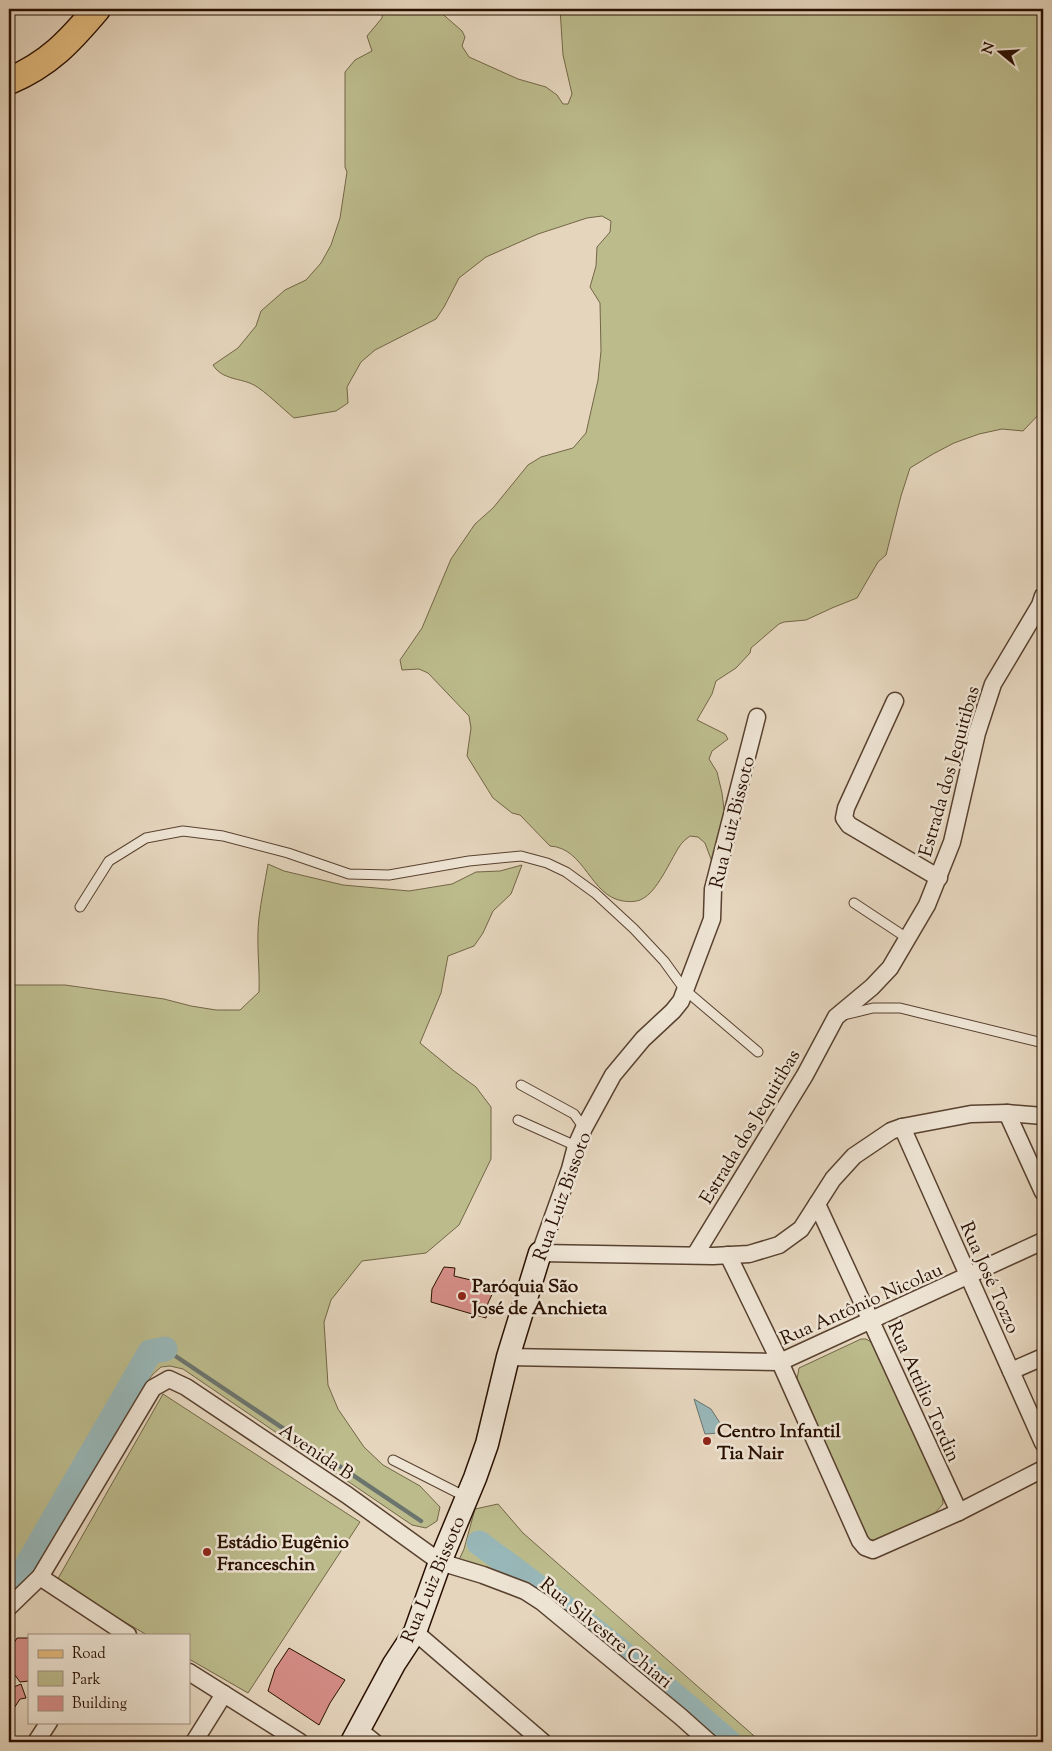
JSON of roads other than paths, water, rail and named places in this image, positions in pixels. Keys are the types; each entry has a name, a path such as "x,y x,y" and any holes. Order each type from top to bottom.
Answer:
{"main road":[{"path":"9,81 27,73 59,51 89,14"}],"street":[{"name":"Estrada dos Jequitibas","path":"695,1255 805,1075 836,1017 872,987 890,968 927,905 952,842 977,733 993,684 1040,605 1043,596"},
{"path":"895,701 846,808 844,818 849,825 939,878"},
{"name":"Rua Luiz Bissoto","path":"362,1738 394,1664 415,1632 440,1562 475,1478 487,1444 508,1357 576,1146 613,1075 643,1040 681,1001 712,918 713,888 757,717"},
{"path":"540,1253 749,1254 779,1245 802,1229 833,1179 854,1156 891,1131 902,1127 971,1114 1007,1113 1043,1116"},
{"path":"1007,1113 1043,1192"},
{"name":"Rua José Tozzo","path":"902,1127 1043,1443"},
{"name":"Rua Attilio Tordin","path":"817,1204 958,1512"},
{"name":"Rua Antônio Nicolau","path":"508,1357 780,1362 1043,1242"},
{"path":"728,1255 780,1362 860,1541 868,1548 873,1550 958,1512 1043,1469"},
{"path":"1011,1371 1043,1357"},
{"name":"Avenida B","path":"40,1577 153,1388 169,1379 186,1387 347,1495 440,1562"},
{"name":"Rua Silvestre Chiari","path":"440,1562 525,1591 536,1598 681,1716 709,1742"},
{"path":"9,1607 40,1577 108,1630 124,1634"},
{"path":"415,1632 543,1742"},
{"path":"190,1673 300,1742"},
{"path":"194,1742 224,1694"},
{"path":"36,1742 48,1724"}],"lane":[{"path":"80,907 109,861 146,838 183,831 223,836 288,853 349,874 389,875 469,861 520,856 547,863 566,872 595,893 634,929 664,961 685,990 758,1052"},
{"path":"854,903 907,938"},
{"path":"836,1017 873,1008 900,1008 1043,1043"},
{"path":"520,1085 574,1114 584,1128"},
{"path":"518,1120 576,1146"},
{"path":"393,1460 466,1497"}],"water":[{"path":"694,1399 711,1409 722,1426 719,1433 705,1434"}],"waterway":[{"path":"165,1349 421,1521"},
{"path":"9,1584 23,1572 150,1352 165,1349"},
{"path":"479,1543 606,1640 729,1742"}],"place":[{"name":"Paróquia São José de Anchieta","path":"462,1296"},
{"name":"Centro Infantil Tia Nair","path":"707,1441"},
{"name":"Estádio Eugênio Franceschin","path":"207,1552"}]}
